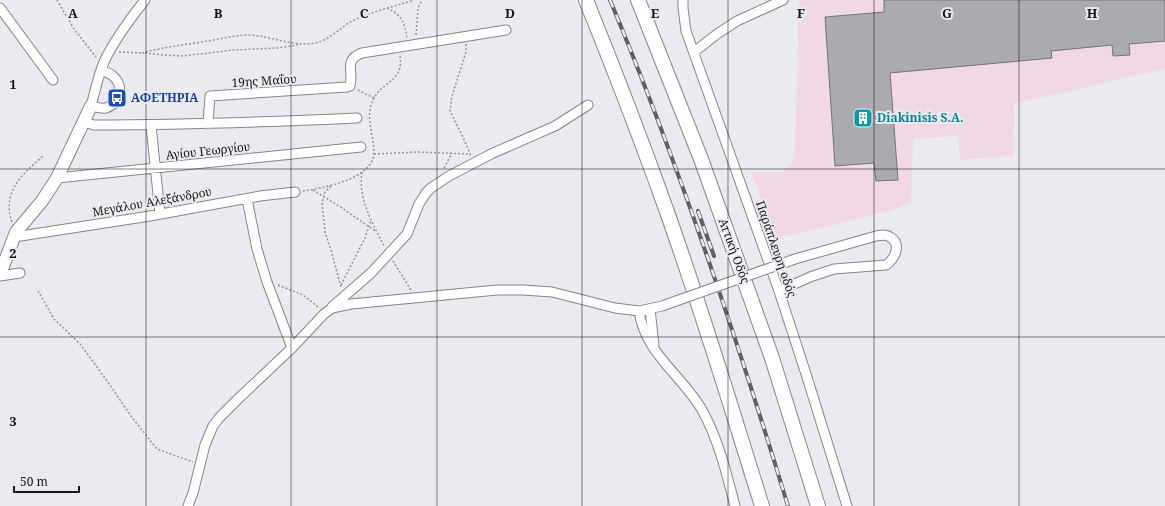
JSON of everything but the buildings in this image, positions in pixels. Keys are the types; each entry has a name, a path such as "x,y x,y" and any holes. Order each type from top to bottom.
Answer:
{"highway":[{"path":"586,0 666,209 720,370 762,506"},
{"name":"Αττική Οδός","path":"638,0 701,159 764,336 818,506"}],"main road":[{"path":"0,275 15,235 42,201 57,178 91,106"}],"street":[{"path":"102,67 118,82 120,89 119,95 114,103 107,108 91,106 102,67 128,22 145,0"},
{"name":"Παράπλευρη οδός","path":"683,0 686,31 779,291 847,506"},
{"path":"694,52 737,21 783,0"},
{"path":"0,8 53,80"},
{"path":"349,87 352,81 350,68 356,55 407,45 506,30"},
{"name":"19ης Μαΐου","path":"208,124 210,96 349,87"},
{"path":"188,506 193,493 205,445 213,426 219,418 389,254 406,234 419,204 426,193 439,182 473,163 555,126 588,105"},
{"path":"84,122 94,125 151,125 357,118"},
{"path":"151,125 160,214"},
{"name":"Αγίου Γεωργίου","path":"57,178 361,148"},
{"name":"Μεγάλου Αλεξάνδρου","path":"15,235 160,214 295,192"},
{"path":"247,199 257,249 267,282 292,348"},
{"path":"332,308 351,304 497,290 538,290 552,292 614,308 639,311 676,301 795,259 876,236 885,235 890,237 894,242 896,249 895,256 886,265 834,269 810,277 779,291"},
{"path":"0,275 20,273"},
{"path":"650,309 654,347"},
{"path":"639,311 644,331 661,359 694,398 702,411 720,454 735,506"}],"path":[{"path":"57,0 85,45 102,67"},
{"path":"142,52 233,36 249,35 262,36 292,44 316,43 326,39 352,21 414,0"},
{"path":"295,192 312,190 331,185 362,172 372,161 373,154 369,117 374,98 380,90 395,77 400,69 401,61 407,45 417,27 418,8 422,0"},
{"path":"387,8 400,16 405,26 407,45"},
{"path":"465,37 466,52 452,96 450,111 473,163"},
{"path":"110,51 142,52 163,56 183,56 233,50 277,48 302,44"},
{"path":"349,87 374,98"},
{"path":"373,154 418,152 470,154"},
{"path":"439,182 446,162 452,153"},
{"path":"15,235 9,209 13,188 19,178 44,155"},
{"path":"362,172 361,180 364,201 371,220 389,254 416,298"},
{"path":"331,185 325,192 322,203 325,232 344,297"},
{"path":"312,190 377,232"},
{"path":"340,286 365,238 371,220"},
{"path":"267,282 303,295 316,306 321,308 332,308"},
{"path":"38,291 54,318 81,345 130,416 158,449 200,465"}],"shaded area":[{"path":"799,0 1165,0 1165,69 1014,104 1013,156 960,160 958,136 913,139 911,203 890,211 775,238 751,172 782,172 792,164 795,152"}],"railway":[{"path":"610,0 660,125 683,188 727,314 788,506"},
{"path":"698,211 714,256"}],"place":[{"name":"ΑΦΕΤΗΡΙΑ","path":"117,98"},
{"name":"Diakinisis S.A.","path":"863,118"}]}
